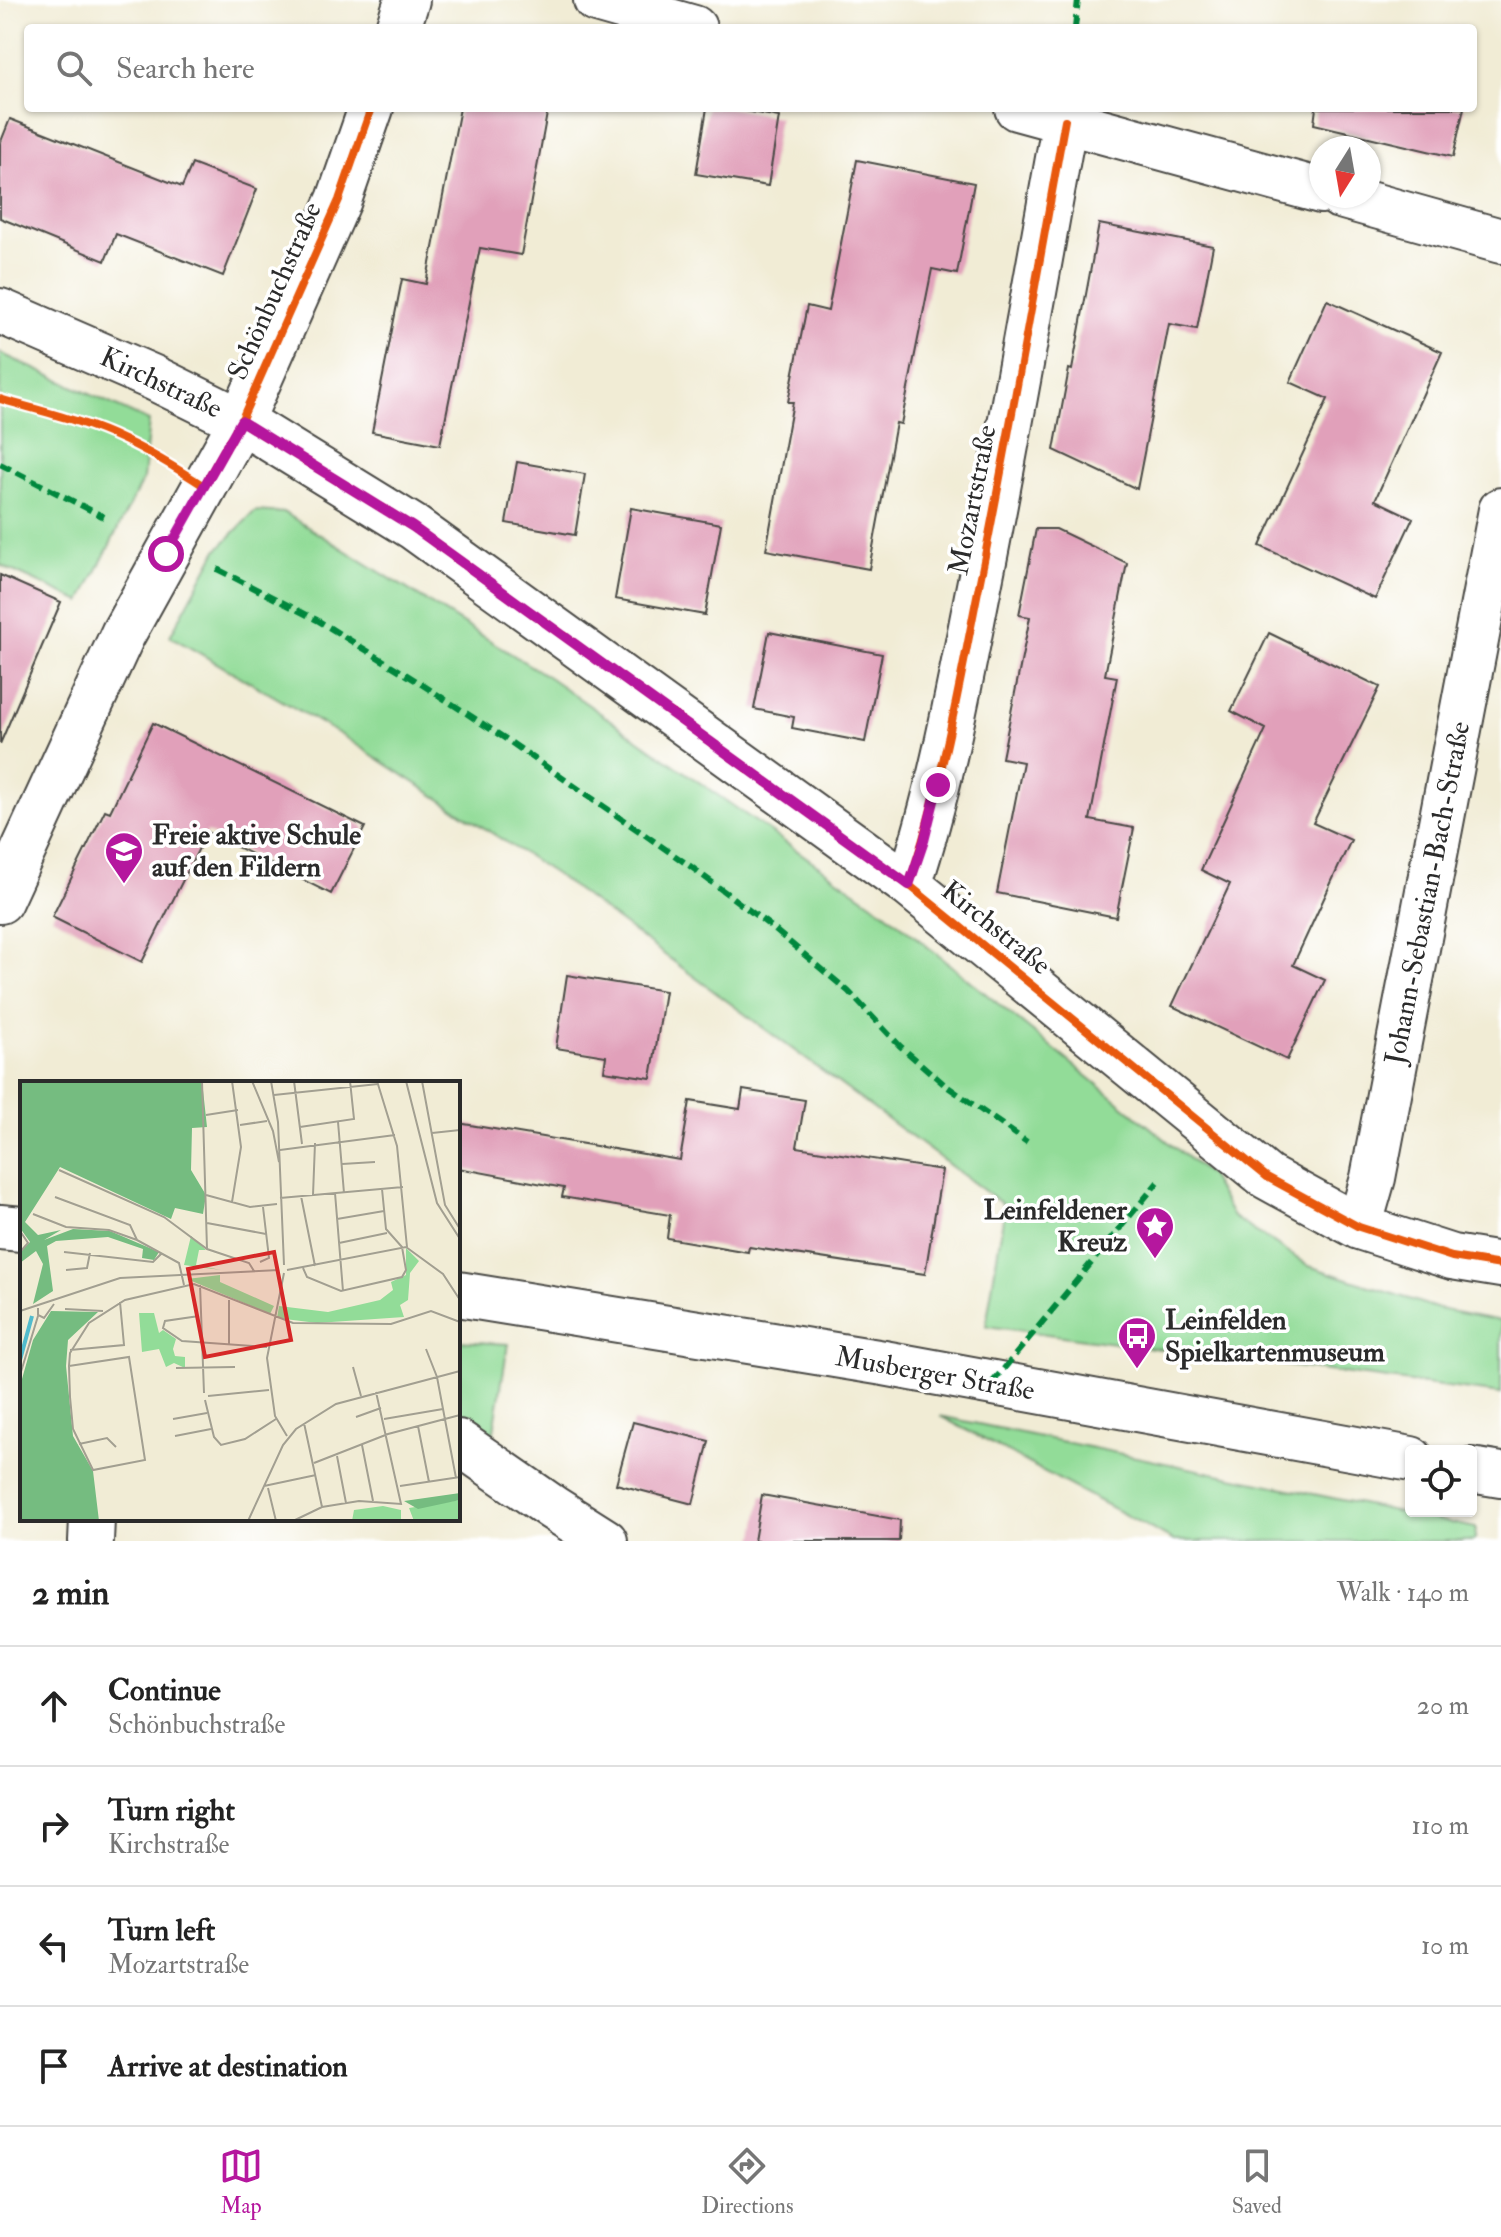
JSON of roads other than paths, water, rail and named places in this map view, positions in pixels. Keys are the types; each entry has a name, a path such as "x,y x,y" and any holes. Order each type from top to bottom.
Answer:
{"street":[{"path":"399,24 407,0"},
{"path":"596,0 680,24"},
{"name":"Schönbuchstraße","path":"0,901 123,634 241,421 339,200 370,112"},
{"path":"1033,112 1309,188"},
{"name":"Mozartstraße","path":"909,885 924,841 958,694 1065,120"},
{"path":"1381,207 1501,241"},
{"name":"Kirchstraße","path":"0,311 154,378 241,421 413,527 909,885 1267,1177 1359,1227 1452,1257 1501,1265"},
{"name":"Johann-Sebastian-Bach-Straße","path":"1359,1227 1483,702 1501,510"},
{"path":"0,1227 20,1229"},
{"name":"Musberger Straße","path":"460,1294 884,1363 1405,1458"},
{"path":"460,1443 605,1541"},
{"path":"1477,1471 1501,1475"},
{"path":"91,1541 92,1521"}],"place":[{"name":"Freie aktive Schule auf den Fildern","path":"124,885"},
{"name":"Leinfeldener Kreuz","path":"1155,1260"},
{"name":"Leinfelden Spielkartenmuseum","path":"1137,1370"}]}
